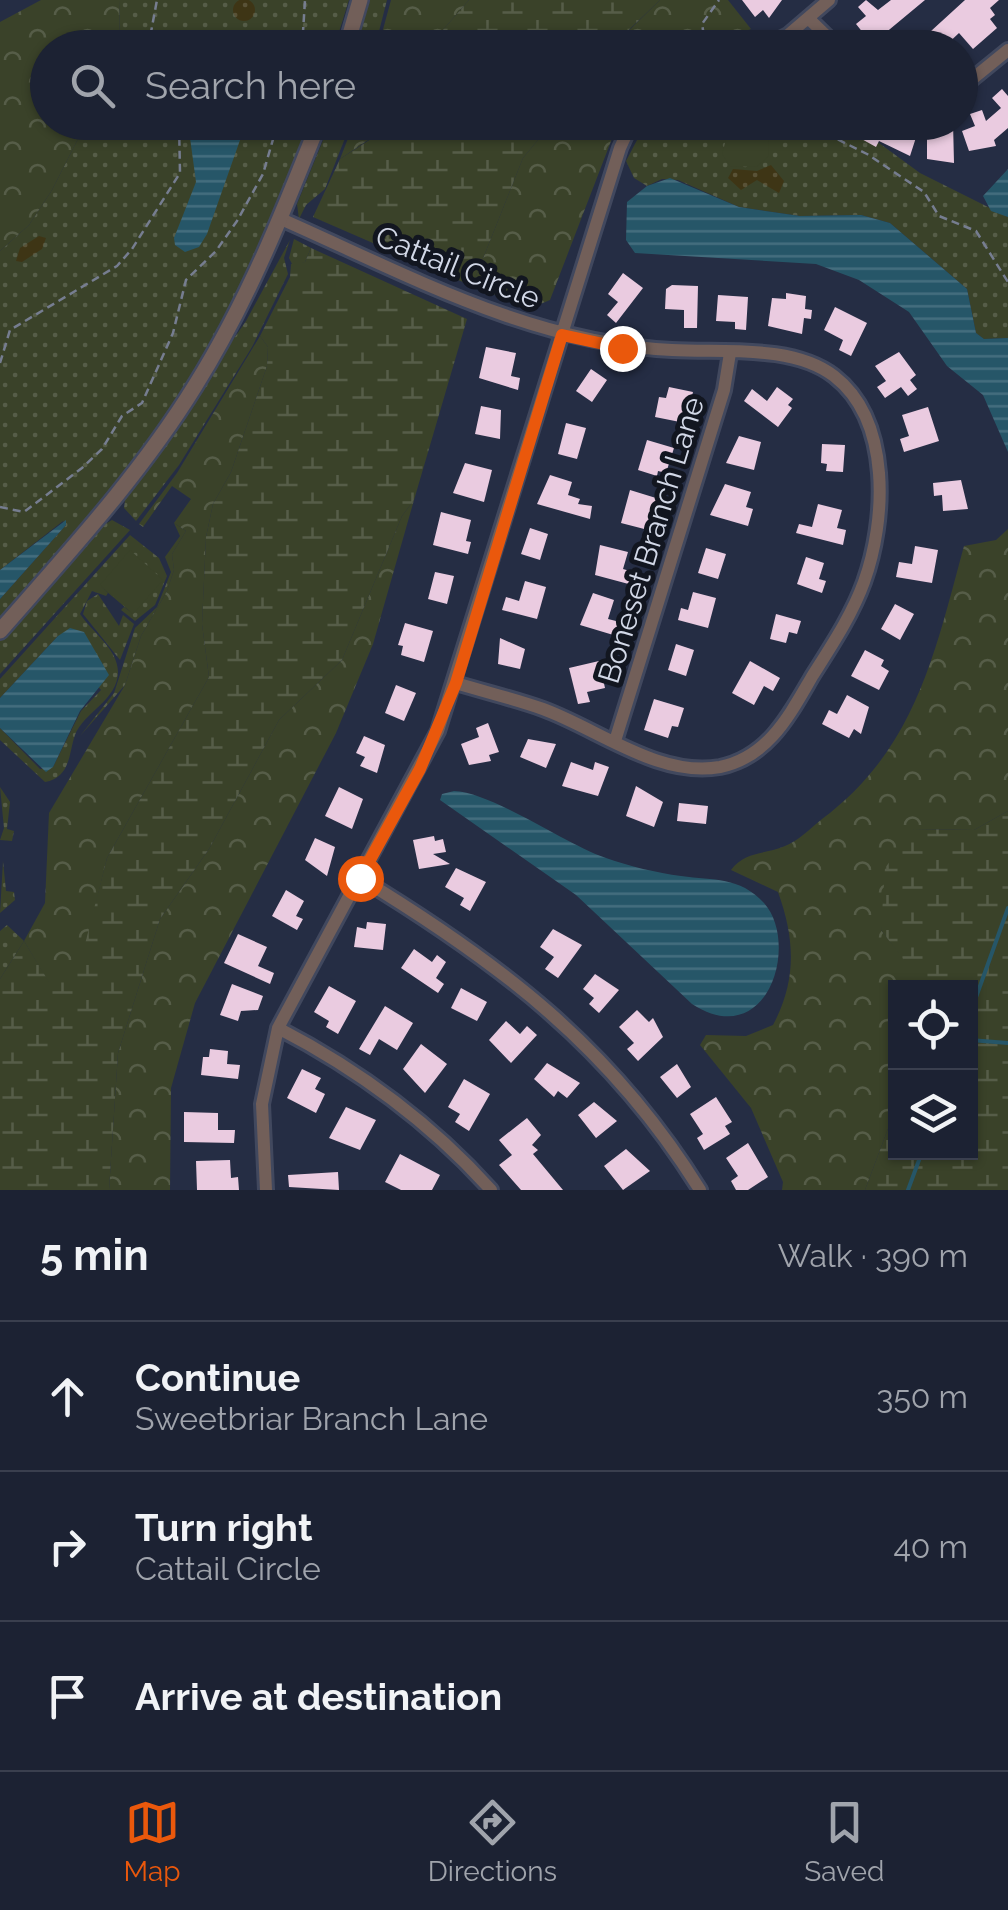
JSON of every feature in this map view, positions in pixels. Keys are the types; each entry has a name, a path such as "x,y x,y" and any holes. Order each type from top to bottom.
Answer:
{"street":[{"path":"351,30 360,0"},
{"path":"790,30 829,0"},
{"path":"808,18 820,30"},
{"path":"978,74 1008,50"},
{"path":"0,631 100,516 174,419 233,321 281,219 312,140"},
{"path":"266,1190 262,1104 278,1028 420,769 456,683 624,140"},
{"name":"Cattail Circle","path":"281,219 491,312 562,335 622,348 784,356 811,363 834,376 853,396 868,424 877,468 877,523 868,569 852,609 794,707 776,735 752,754 723,766 685,768 544,710 456,683"},
{"name":"Boneset Branch Lane","path":"615,741 724,390 730,353"},
{"path":"360,878 452,934 554,1013 630,1092 700,1190"},
{"path":"278,1028 387,1094 489,1189"}],"path":[{"path":"151,30 157,0"},
{"path":"303,30 305,0"},
{"path":"703,30 702,24 719,0"},
{"path":"0,363 10,330 117,266 132,249 180,173 180,140"},
{"path":"0,508 24,512 49,496 102,449 122,416 142,404 173,333 186,280 237,221 263,174 273,140"},
{"path":"839,140 924,192 940,216 976,232 1008,282"}],"green space":[{"path":"41,0 119,0 120,30 30,30 30,140 77,140 29,225 0,251 0,22"},
{"path":"119,0 349,0 340,30 120,30"},
{"path":"370,0 387,0 379,30 361,30"},
{"path":"391,0 469,0 443,30 383,30"},
{"path":"469,0 660,0 629,30 443,30"},
{"path":"660,0 728,0 751,29 748,30 629,30"},
{"path":"77,140 301,140 246,277 199,366 106,497 0,617 0,599 66,525 63,521 0,570 0,251 29,225"},
{"path":"323,140 344,140 325,189 306,205 299,219 297,204"},
{"path":"347,140 368,140 340,159"},
{"path":"369,140 538,140 523,158 472,286 313,217 340,159"},
{"path":"538,140 611,140 550,300 531,308 472,286 523,158"},
{"path":"637,140 879,143 920,173 1008,217 1008,338 984,339 976,333 967,289 890,223 861,215 800,216 739,207 678,180 662,179 647,186 634,178 626,161"},
{"path":"726,140 768,140 769,156 756,167 730,166 722,154"},
{"path":"294,239 311,248 305,262 293,266 289,258"},
{"path":"290,240 284,258 288,274 252,347 179,465 136,521 124,508 126,493 246,321"},
{"path":"311,248 467,319 414,500 402,516 342,660 279,720 209,849 160,919 118,1053 109,1190 0,1190 0,979 24,941 49,982 84,948 107,858 209,677 202,624 206,537 213,504 231,472 267,366 268,347 260,336 290,277 291,264 305,262"},
{"path":"260,336 268,347 267,366 231,472 213,504 206,537 202,624 209,677 107,858 85,948 49,983 24,941 45,903 49,813 125,685 141,636 167,591 174,570 172,554 186,531 174,523 191,499 172,486 143,527 139,524 177,473"},
{"path":"414,500 373,644 336,733 195,1003 171,1088 170,1190 109,1190 118,1053 160,919 209,849 279,720 342,660 402,516"},
{"path":"112,520 130,530 0,674 0,641 100,527"},
{"path":"174,523 186,531 172,554 174,570 167,591 141,636 125,685 80,736 114,693 135,628 157,607 171,572 165,557 180,536"},
{"path":"1008,529 1008,811 974,830 914,829 881,930 920,980 888,980 888,1129 865,1190 782,1190 783,1182 751,1108 700,1045 706,1035 746,1036 773,1025 790,976 788,926 778,892 731,870 749,856 800,838 854,792 880,762 901,730 931,661 964,546 996,540"},
{"path":"130,535 159,558 167,576 155,605 135,621 121,610 124,607 132,613 100,586 108,593 106,596 92,591 80,614 114,656 116,682 107,698 79,727 64,770 45,782 0,740 0,728 40,769 53,767 81,711 101,690 58,636 0,698 0,679"},
{"path":"130,550 163,580 133,614 100,585"},
{"path":"98,594 119,626 123,615 134,624 120,660 83,614 87,601"},
{"path":"0,787 10,802 7,829 14,831 12,841 0,840 4,828"},
{"path":"1008,811 1008,1190 865,1190 888,1129 888,1160 978,1160 978,980 919,980 881,930 885,868 914,829 974,830"},
{"path":"3,861 6,891 14,892 15,900 0,913"},
{"path":"7,925 24,941 0,979 0,931"}],"sand":[{"path":"244,-1 252,2 252,18 244,21 236,18 233,10 236,2"},
{"path":"771,165 784,181 779,193 757,180 741,190 728,178 733,169 757,171"},
{"path":"39,236 46,238 42,249 22,262 16,261 20,248"}],"water":[{"path":"190,140 240,140 207,234 199,247 185,252 175,245 174,238 196,182"},
{"path":"1008,169 1008,217 991,211 983,196"},
{"path":"670,178 739,207 800,216 861,215 890,223 967,289 976,333 984,339 1008,338 1008,452 983,395 947,366 909,312 859,280 816,264 635,253 626,240 627,202 647,186"},
{"path":"66,520 66,525 0,599 0,570"},
{"path":"70,628 84,632 109,675 80,711 53,767 46,772 0,728 0,698"},
{"path":"454,791 489,800 606,858 653,871 726,881 755,894 774,921 779,943 770,987 758,1004 740,1015 718,1015 692,1004 576,895 440,800 442,794"}],"building":[{"path":"742,0 782,0 769,18 763,10 755,17"},
{"path":"866,0 878,10 891,0 925,0 889,30 861,30 856,24 866,16 858,7"},
{"path":"965,0 999,0 990,8 995,15 990,19 997,28 978,45 978,30 932,30"},
{"path":"1002,89 1008,96 1008,128 994,140 996,146 969,151 965,140 978,140 978,111 982,110 986,121 1001,108 992,98"},
{"path":"863,140 915,140 910,156 879,141 876,147"},
{"path":"927,140 953,140 954,163 927,159"},
{"path":"623,273 643,288 616,323 607,315 618,302 608,294"},
{"path":"672,285 698,286 697,328 684,328 684,310 665,309 666,289"},
{"path":"786,293 806,296 805,309 812,310 811,319 804,318 802,334 768,326 772,298 786,299"},
{"path":"718,295 748,297 746,330 735,329 735,322 716,321"},
{"path":"835,307 867,323 851,356 839,350 843,340 824,330"},
{"path":"486,347 516,353 511,376 520,378 518,390 479,378"},
{"path":"899,352 916,375 910,380 917,389 908,396 901,387 885,398 877,387 886,381 875,366"},
{"path":"591,369 607,380 592,402 576,391"},
{"path":"669,387 693,392 685,423 655,417 659,397 666,398"},
{"path":"777,387 793,399 788,405 792,408 778,427 744,401 752,389 767,401"},
{"path":"481,406 501,410 500,439 475,434"},
{"path":"928,407 939,441 904,452 900,439 909,436 902,415"},
{"path":"566,423 586,428 577,459 558,454"},
{"path":"739,436 761,442 754,470 726,463"},
{"path":"647,440 674,448 666,473 658,471 657,476 638,470"},
{"path":"822,444 845,445 843,472 826,471 827,464 821,463"},
{"path":"465,463 492,470 484,502 453,493"},
{"path":"550,475 572,482 568,495 580,499 578,504 592,506 590,519 537,504"},
{"path":"961,480 968,509 943,511 942,495 934,496 933,483"},
{"path":"725,484 751,492 746,507 753,509 748,526 710,515"},
{"path":"630,490 656,498 652,531 621,523"},
{"path":"818,504 842,510 837,528 846,530 843,545 796,533 799,524 812,527"},
{"path":"441,512 471,520 466,541 471,542 468,554 433,545"},
{"path":"530,528 548,534 540,560 521,554"},
{"path":"600,545 628,552 623,569 640,574 636,586 595,575"},
{"path":"915,546 938,550 932,583 896,577 899,562 912,564"},
{"path":"706,548 726,554 718,579 698,573"},
{"path":"806,557 824,563 819,579 826,581 822,593 797,584"},
{"path":"435,572 454,576 447,604 428,599"},
{"path":"525,581 546,587 537,619 502,610 506,597 519,601"},
{"path":"693,592 716,598 708,628 678,620 681,608 688,610"},
{"path":"593,593 614,600 608,619 624,623 620,637 580,625"},
{"path":"895,604 914,614 900,640 881,629"},
{"path":"776,614 801,621 797,634 789,632 786,643 770,639"},
{"path":"405,623 433,631 424,662 401,655 403,646 398,645"},
{"path":"500,638 525,649 520,669 498,664"},
{"path":"676,644 694,650 686,676 668,670"},
{"path":"865,650 884,660 881,666 889,671 879,690 851,676"},
{"path":"599,661 605,688 587,692 590,702 578,704 569,668"},
{"path":"750,661 780,678 773,691 764,686 754,705 732,693"},
{"path":"396,685 416,693 404,721 385,713"},
{"path":"847,695 869,707 861,734 854,729 849,738 822,724 829,710 837,714"},
{"path":"654,699 684,708 678,727 672,726 668,738 644,730"},
{"path":"488,723 499,752 489,755 491,761 469,765 461,744 479,737 476,728"},
{"path":"364,736 385,745 377,773 360,766 365,757 356,753"},
{"path":"528,739 556,744 546,768 520,757"},
{"path":"571,762 593,770 595,762 609,767 598,796 562,786"},
{"path":"636,786 663,802 654,827 626,816"},
{"path":"339,787 363,799 352,829 325,816"},
{"path":"679,803 708,806 706,824 677,821"},
{"path":"434,836 435,841 443,839 446,852 433,854 450,864 419,869 413,840"},
{"path":"315,838 335,847 327,876 305,860"},
{"path":"456,868 486,882 470,911 460,905 464,898 445,887"},
{"path":"286,890 304,901 296,916 303,919 297,930 272,916"},
{"path":"367,922 386,924 383,950 354,947 357,927 366,929"},
{"path":"553,929 582,945 558,978 545,969 554,957 540,947"},
{"path":"238,934 267,947 258,966 274,973 270,984 224,963"},
{"path":"414,949 432,962 437,955 446,962 436,978 444,984 438,993 401,968"},
{"path":"595,974 619,990 599,1013 589,1004 594,998 583,989"},
{"path":"232,984 263,996 258,1010 241,1011 238,1021 220,1015"},
{"path":"329,986 356,1001 338,1034 326,1027 329,1021 314,1012"},
{"path":"461,988 487,1002 477,1021 451,1008"},
{"path":"385,1006 413,1023 397,1050 379,1039 370,1055 359,1049"},
{"path":"637,1010 649,1022 653,1018 663,1037 638,1061 627,1049 634,1043 619,1027"},
{"path":"506,1021 520,1034 527,1026 537,1035 511,1063 489,1040"},
{"path":"421,1044 447,1064 425,1093 403,1069"},
{"path":"210,1049 228,1051 227,1064 240,1065 238,1079 201,1075 203,1057 209,1057"},
{"path":"547,1063 580,1083 567,1098 558,1091 554,1097 534,1079"},
{"path":"677,1064 691,1087 677,1098 660,1077"},
{"path":"302,1069 321,1078 315,1089 325,1094 316,1113 287,1098"},
{"path":"464,1079 490,1094 469,1131 455,1122 460,1114 448,1107"},
{"path":"716,1097 732,1122 725,1126 730,1134 704,1150 697,1138 703,1134 690,1114"},
{"path":"594,1102 617,1121 596,1138 578,1115"},
{"path":"346,1107 376,1120 360,1150 329,1138"},
{"path":"184,1112 218,1113 218,1130 235,1130 234,1143 184,1142"},
{"path":"527,1118 541,1135 532,1145 538,1150 533,1154 563,1190 521,1190 499,1165 512,1155 499,1140"},
{"path":"748,1143 768,1177 748,1190 736,1190 731,1181 738,1176 726,1158"},
{"path":"626,1149 650,1171 623,1190 604,1166"},
{"path":"400,1154 440,1175 432,1190 401,1190 385,1182"},
{"path":"230,1160 231,1178 238,1177 239,1190 197,1190 196,1161"},
{"path":"338,1172 339,1190 289,1187 288,1175"}],"waterway":[{"path":"978,992 1008,908"},
{"path":"978,1041 1008,1043"},
{"path":"908,1190 919,1160"}],"route":[{"path":"360,878 420,769 456,683 562,335 622,348"}]}
